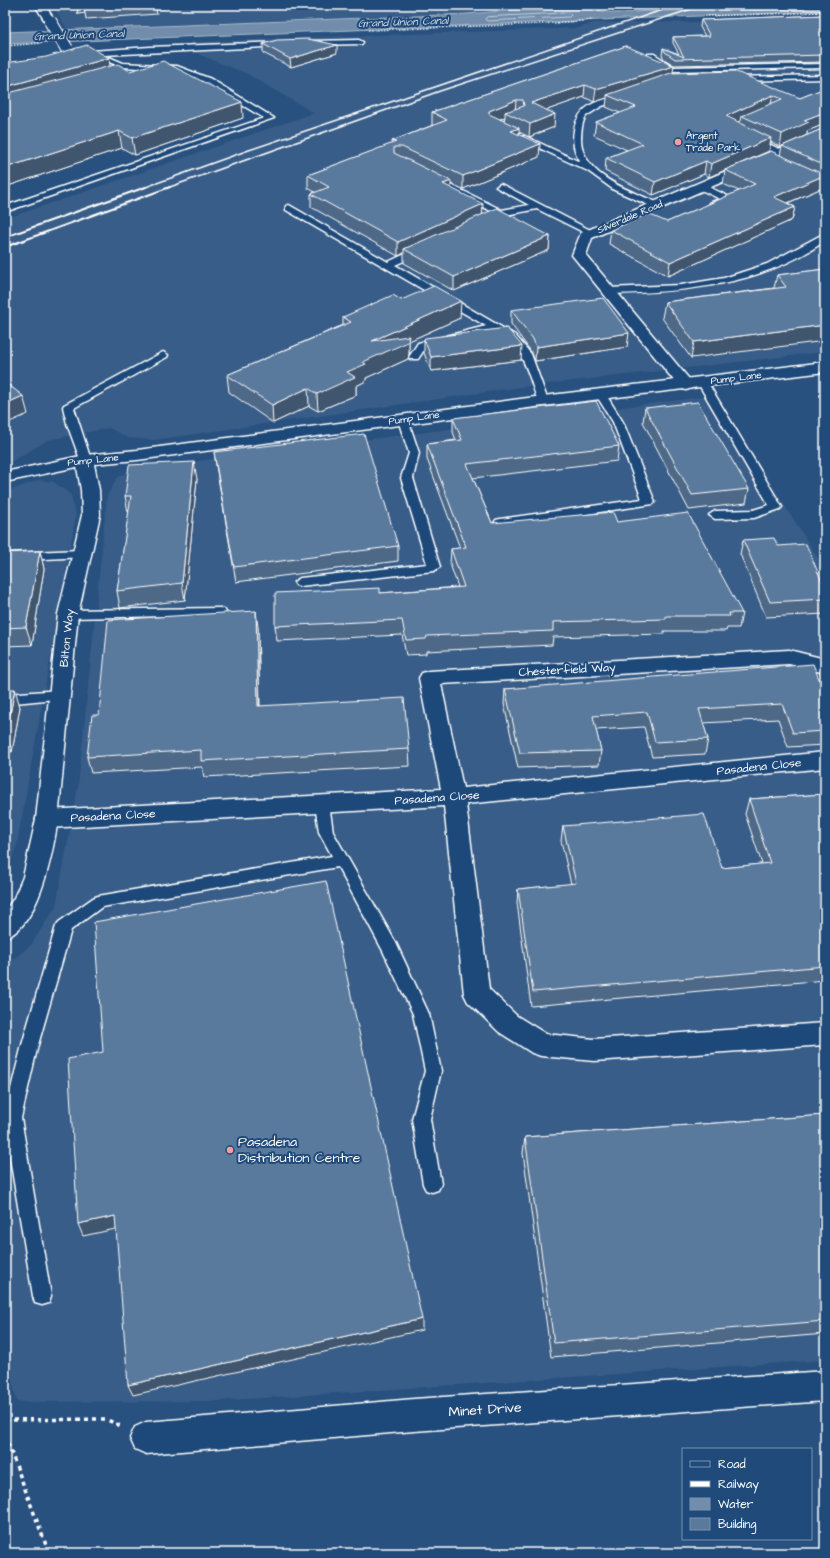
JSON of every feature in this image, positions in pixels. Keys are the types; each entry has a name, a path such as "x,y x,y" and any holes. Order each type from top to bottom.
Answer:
{"main road":[{"path":"40,5 67,54"},
{"name":"Silverdale Road","path":"686,385 579,255 586,236 643,211 656,212 700,186 775,158 825,133"},
{"name":"Pump Lane","path":"5,477 41,468 85,460 125,457 543,401 686,385 825,367"},
{"name":"Bilton Way","path":"5,928 13,920 31,890 41,855 47,819 68,614 91,515 90,490 85,460"},
{"name":"Chesterfield Way","path":"454,798 429,678 789,657 825,666"},
{"name":"Pasadena Close","path":"47,819 454,798 825,760"},
{"path":"454,798 476,994 508,1024 541,1045 594,1050 825,1034"},
{"name":"Minet Drive","path":"146,1438 414,1415 825,1386"}],"lane":[{"path":"5,209 270,118 208,81 174,68 122,65 90,53 150,49 359,42"},
{"path":"651,56 673,69 825,66"},
{"path":"125,73 148,67"},
{"path":"724,80 825,77"},
{"path":"590,170 580,155 577,138 580,120 584,114 596,106 631,94"},
{"path":"514,134 590,170 608,184 656,212"},
{"path":"743,135 775,158"},
{"path":"440,183 501,213"},
{"path":"700,186 727,199 705,208"},
{"path":"500,187 592,233"},
{"path":"488,220 501,213 538,206"},
{"path":"290,208 512,337 526,354 543,401"},
{"path":"608,291 678,289 718,284 771,267 825,236"},
{"path":"388,265 431,246"},
{"path":"414,357 422,345 494,327"},
{"path":"85,460 72,424 68,407 163,355"},
{"path":"703,382 776,508 754,514 715,515"},
{"path":"500,523 649,502 618,422 601,395"},
{"path":"300,582 434,567 407,478 414,453 402,420"},
{"path":"5,556 81,554"},
{"path":"68,614 220,612"},
{"path":"5,699 60,696"},
{"path":"322,804 326,832 390,948 421,1014 433,1071 421,1119 432,1184"},
{"path":"42,1296 12,1118 30,1045 64,926 98,902 342,860"}],"path":[{"path":"705,16 825,12"},
{"path":"5,46 48,43"},
{"path":"5,1420 105,1419"},
{"path":"5,1436 49,1553"}],"shaded area":[{"path":"53,5 476,5 481,13 67,29"},
{"path":"825,16 825,352 529,386 154,440 128,438 109,428 48,440 14,460 5,463 5,219 314,113 247,74 193,52 190,42 578,28 594,23 721,22"},
{"path":"718,395 745,443 825,569 825,1360 218,1401 17,1402 5,1354 5,966 31,945 56,906 78,787 107,496 117,478 134,469"},
{"path":"39,480 54,482 71,495 76,515 17,844 5,878 5,492"}],"water":[{"name":"Grand Union Canal","path":"766,5 825,5 825,11 5,44 5,32 467,14 513,10 584,8 614,13"}],"building":[{"path":"825,15 825,55 675,59 665,52 663,48 684,57 673,37 710,36 701,20"},
{"path":"308,39 337,45 290,59 263,44 277,40"},
{"path":"87,45 109,58 5,87 5,63 46,57"},
{"path":"626,46 674,66 596,89 585,85 531,103 555,114 530,124 505,112 524,106 523,100 516,100 489,111 489,114 519,128 511,131 540,144 463,176 402,147 394,147 394,153 451,181 443,184 483,204 398,242 311,194 329,187 308,175 396,142 392,141 447,120 432,112"},
{"path":"163,61 242,102 132,138 119,131 5,168 5,94 118,64 130,71"},
{"path":"734,71 800,98 825,88 825,112 804,120 809,122 782,134 742,116 782,99 773,95 726,116 771,138 711,164 706,161 655,182 606,158 643,144 596,122 636,107 607,95 671,73"},
{"path":"824,128 825,166 782,146"},
{"path":"771,151 825,175 774,197 795,207 670,262 611,230 648,214 667,222 755,184 725,170"},
{"path":"497,208 550,236 454,277 404,249"},
{"path":"825,269 825,325 694,342 665,302 786,287 777,275"},
{"path":"434,286 461,301 372,341 409,336 408,342 363,362 366,364 347,372 355,377 317,394 308,388 272,405 227,375 351,322 343,317 393,295 401,300"},
{"path":"603,298 629,333 536,347 533,339 511,310"},
{"path":"507,328 522,346 431,357 424,339 425,338"},
{"path":"5,382 23,396 5,404"},
{"path":"596,401 619,446 467,464 492,523 613,512 617,522 688,513 742,613 729,613 730,616 666,616 666,619 553,622 553,631 427,636 426,639 406,640 402,620 275,626 275,593 380,588 380,593 464,587 451,549 466,547 427,444 462,440 453,418"},
{"path":"698,402 749,489 692,495 645,408"},
{"path":"364,434 398,546 234,567 214,452"},
{"path":"194,462 182,583 117,591 131,496 125,496 129,465"},
{"path":"774,538 778,546 806,544 825,589 825,599 770,602 743,540"},
{"path":"40,551 26,627 5,628 5,553"},
{"path":"256,611 258,706 404,698 409,749 201,761 201,750 87,757 92,715 99,715 108,620"},
{"path":"813,664 825,694 825,731 793,733 782,704 699,709 708,739 655,742 647,712 593,716 601,751 520,753 505,689"},
{"path":"5,689 15,689 6,734 5,734"},
{"path":"825,794 825,966 533,992 518,889 576,883 563,826 704,814 722,868 770,863 749,799"},
{"name":"Pasadena Distribution Centre","path":"326,881 422,1319 128,1385 115,1216 78,1224 68,1059 103,1052 94,922"},
{"path":"825,1115 825,1321 554,1343 525,1137"}],"railway":[{"path":"143,188 249,150 677,5"},
{"path":"167,188 440,91 704,5"},
{"path":"5,237 146,187"},
{"path":"5,247 170,187"}],"place":[{"name":"Argent Trade Park","path":"678,142"},
{"name":"Pasadena Distribution Centre","path":"230,1150"}]}
